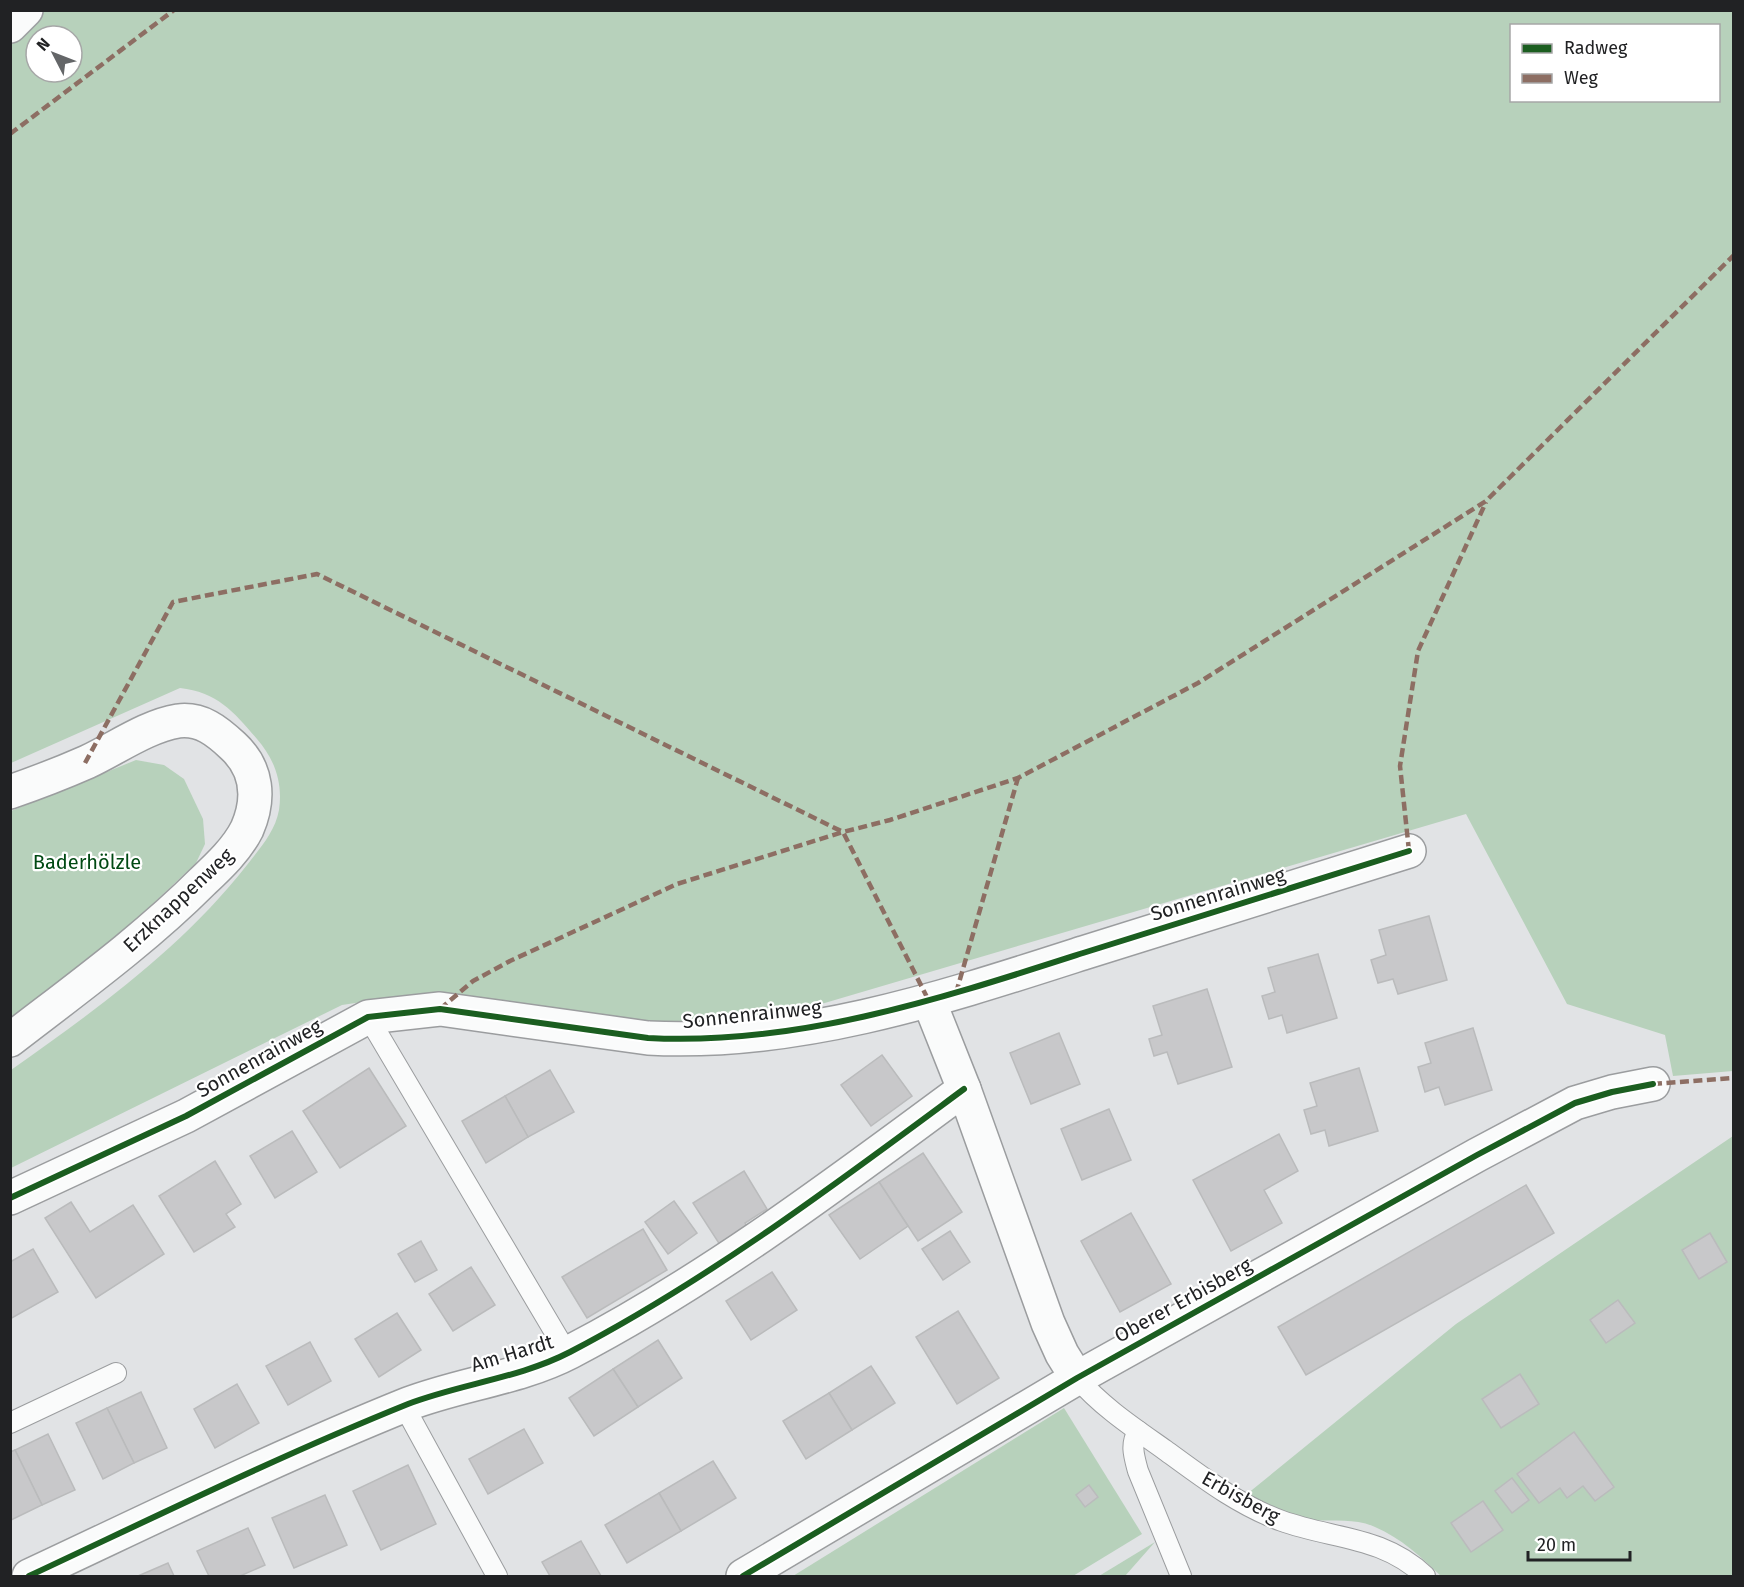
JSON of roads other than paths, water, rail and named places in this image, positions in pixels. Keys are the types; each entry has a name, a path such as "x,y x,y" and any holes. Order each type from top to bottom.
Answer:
{"street":[{"path":"10,26 26,10"},
{"name":"Erzknappenweg","path":"10,792 85,763 164,725 191,721 210,727 235,748 250,768 256,794 246,831 234,850 150,930 10,1040"},
{"name":"Sonnenrainweg","path":"10,1198 93,1162 186,1116 368,1017 440,1009 648,1038 712,1039 792,1029 929,1001 1409,851"},
{"path":"929,1001 964,1089 1048,1323 1062,1354 1077,1378"},
{"name":"Oberer Erbisberg","path":"742,1576 1077,1378 1575,1103 1612,1092 1653,1084"},
{"name":"Am Hardt","path":"29,1576 249,1471 435,1393 567,1353 732,1254 822,1195 964,1089"}],"lane":[{"path":"368,1017 567,1353"},
{"path":"10,1423 116,1373"},
{"name":"Erbisberg","path":"1077,1378 1097,1399 1138,1431 1221,1490 1250,1507 1304,1528 1372,1544 1409,1563 1425,1576"},
{"path":"404,1406 497,1576"},
{"path":"1138,1431 1133,1440 1133,1446 1138,1471 1181,1576"}],"park label":[{"name":"Baderhölzle","path":"87,862"}]}
